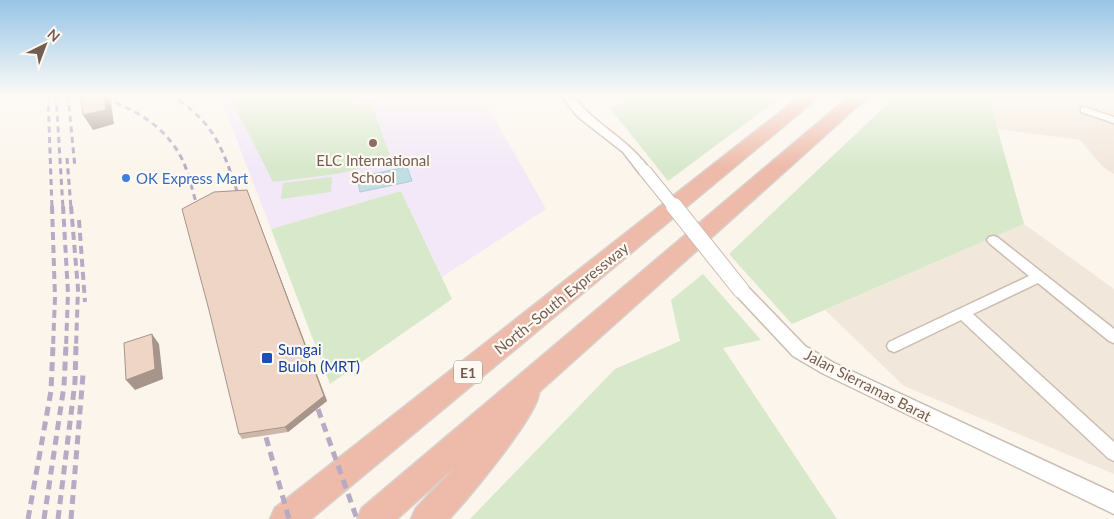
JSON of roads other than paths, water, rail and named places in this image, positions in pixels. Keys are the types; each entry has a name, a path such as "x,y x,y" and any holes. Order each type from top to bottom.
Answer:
{"highway":[{"name":"North–South Expressway","path":"286,519 784,119"},
{"path":"374,519 835,119"},
{"path":"427,519 446,500 506,428 536,378"}],"street":[{"name":"Jalan Sierramas Barat","path":"588,119 627,149 741,290 799,351 828,368 1114,504"},
{"path":"994,240 1114,338"},
{"path":"894,346 1038,277"},
{"path":"963,313 1114,453"}],"water":[{"path":"407,167 412,181 360,192 357,177"}],"railway":[{"path":"49,119 52,208"},
{"path":"58,119 63,208"},
{"path":"70,119 75,168"},
{"path":"146,119 165,134 181,157 198,208"},
{"path":"201,119 217,141 224,155 241,203"},
{"path":"67,158 71,208"},
{"path":"52,206 55,298 53,347"},
{"path":"63,206 68,293 66,347"},
{"path":"71,206 78,289 76,347"},
{"path":"197,206 200,214"},
{"path":"79,220 85,302"},
{"path":"28,519 51,391 53,345"},
{"path":"44,519 64,386 66,345"},
{"path":"58,519 75,382 76,345"},
{"path":"71,519 83,375"},
{"path":"313,395 357,519"},
{"path":"262,423 289,519"}],"place":[{"name":"ELC International School","path":"373,143"},
{"name":"OK Express Mart","path":"126,178"},
{"name":"Sungai Buloh (MRT)","path":"267,358"}]}
